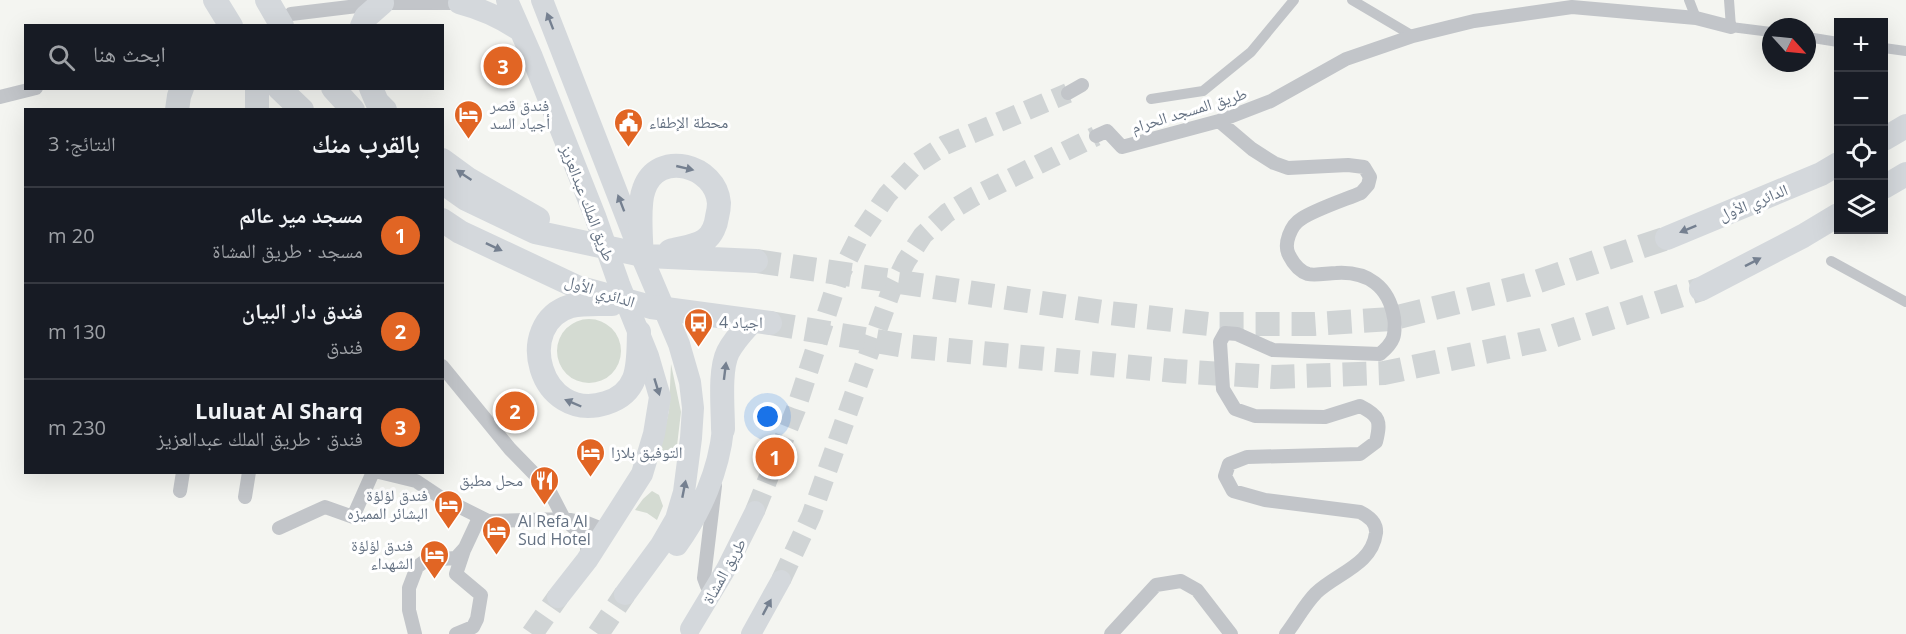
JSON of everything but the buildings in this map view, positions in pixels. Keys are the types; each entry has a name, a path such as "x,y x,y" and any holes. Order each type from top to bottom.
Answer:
{"highway":[{"path":"215,0 230,24"},
{"path":"267,0 287,20"},
{"name":"طريق الملك عبدالعزيز","path":"507,0 595,216 639,332 660,397 654,434 642,474 607,531 558,597"},
{"name":"طريق الملك عبدالعزيز","path":"542,0 679,344 690,382 693,408 684,492 676,519 661,545 625,594 651,580 686,533 702,504 714,468"},
{"path":"461,2 503,18 519,30"},
{"path":"363,24 366,17 382,3"},
{"path":"532,57 560,46"},
{"path":"177,108 181,90"},
{"path":"281,90 300,108"},
{"path":"335,90 351,108"},
{"path":"372,90 377,102 383,108"},
{"path":"1888,137 1906,126"},
{"path":"444,161 542,230"},
{"path":"681,165 694,169 707,177 715,189 719,203 717,223 710,235 703,242 644,257 641,234 643,189 652,175 664,167 681,165"},
{"name":"الدائري الأول","path":"1667,238 1834,167"},
{"path":"1888,185 1906,174"},
{"path":"444,183 466,199 542,230 595,246 644,257 756,261"},
{"path":"1701,289 1834,218"},
{"name":"الدائري الأول","path":"444,221 460,232 577,287 651,307 761,322 738,337 727,353 723,429"},
{"path":"639,332 638,369 628,391 614,401 595,407 581,407 562,398 548,383 540,367 541,335 552,318 570,306 596,303 651,307"},
{"path":"714,468 723,429"}],"main road":[{"name":"طريق المشاة","path":"690,629 756,512"},
{"path":"751,634 781,580"}],"street":[{"path":"287,20 319,0"},
{"path":"1151,99 1203,91 1251,52 1294,0"},
{"path":"1352,0 1413,36"},
{"path":"1689,0 1696,18"},
{"path":"1729,0 1731,27"},
{"path":"270,24 382,3 461,2"},
{"name":"طريق المسجد الحرام","path":"1102,134 1122,147 1219,121 1271,101 1346,58 1413,36 1474,21 1570,4 1696,18 1731,27 1762,31"},
{"path":"1816,39 1834,41"},
{"path":"1888,49 1906,51"},
{"path":"1068,93 1082,86"},
{"path":"0,97 28,90"},
{"path":"1219,121 1252,149 1274,163 1288,168 1348,165 1364,167 1370,177 1368,185 1360,193 1300,219 1288,236 1286,250 1294,265 1308,274 1349,272 1365,275 1378,285 1392,306 1395,331 1391,345 1380,354 1273,350 1237,334 1225,333 1220,342 1223,389 1234,409 1255,416 1325,417 1360,406 1373,413 1380,425 1376,442 1360,454 1247,457 1229,464 1225,476 1233,491 1265,500 1360,513 1369,517 1376,528 1375,542 1361,562 1316,593 1286,634"},
{"path":"1831,261 1906,302"},
{"path":"444,368 510,449 548,488 564,519 581,534 587,546 587,560"},
{"path":"713,591 704,579 715,493 714,468"},
{"path":"180,491 183,474"},
{"path":"245,497 249,474"},
{"path":"279,528 325,507 353,517 372,474"},
{"path":"387,474 416,481 440,497 488,521 564,519 587,523 607,531"},
{"path":"456,634 473,627 482,595 456,574 479,518"},
{"path":"415,634 409,610 409,588 417,567 426,560 456,558 465,548"},
{"path":"1111,634 1156,585 1181,581 1197,590 1231,634"}],"shaded area":[{"path":"583,319 595,319 612,328 619,339 621,351 619,363 612,374 595,383 583,383 571,378 562,369 557,357 557,345 562,333 571,324"},
{"path":"671,364 681,412 676,454 660,453 669,410"},
{"path":"652,491 659,495 663,506 657,520 647,513 635,510"}],"tunnel":[{"path":"755,511 796,409 838,279 860,235 887,195 917,163 945,145 1068,93"},
{"path":"781,580 811,516 891,291 906,261 923,235 947,213 975,196 1096,136"},
{"path":"756,261 1109,313 1209,324 1314,324 1390,319 1527,285 1667,238"},
{"path":"770,323 905,346 1175,371 1274,377 1384,373 1541,340 1701,289"},
{"path":"598,634 625,594"},
{"path":"532,634 558,597"}],"place":[{"name":"Luluat Al Sharq","path":"503,66"},
{"name":"فندق قصر أجياد السد","path":"469,140"},
{"name":"محطة الإطفاء","path":"628,148"},
{"name":"اجياد 4","path":"698,348"},
{"name":"فندق دار البيان","path":"515,411"},
{"name":"مسجد مير عالم","path":"775,457"},
{"name":"التوفيق بلازا","path":"590,478"},
{"name":"محل مطبق","path":"544,506"},
{"name":"فندق لؤلؤة البشائر المميزه","path":"449,530"},
{"name":"Al Refa Al Sud Hotel","path":"497,556"},
{"name":"فندق لؤلؤة الشهداء","path":"434,580"}]}
